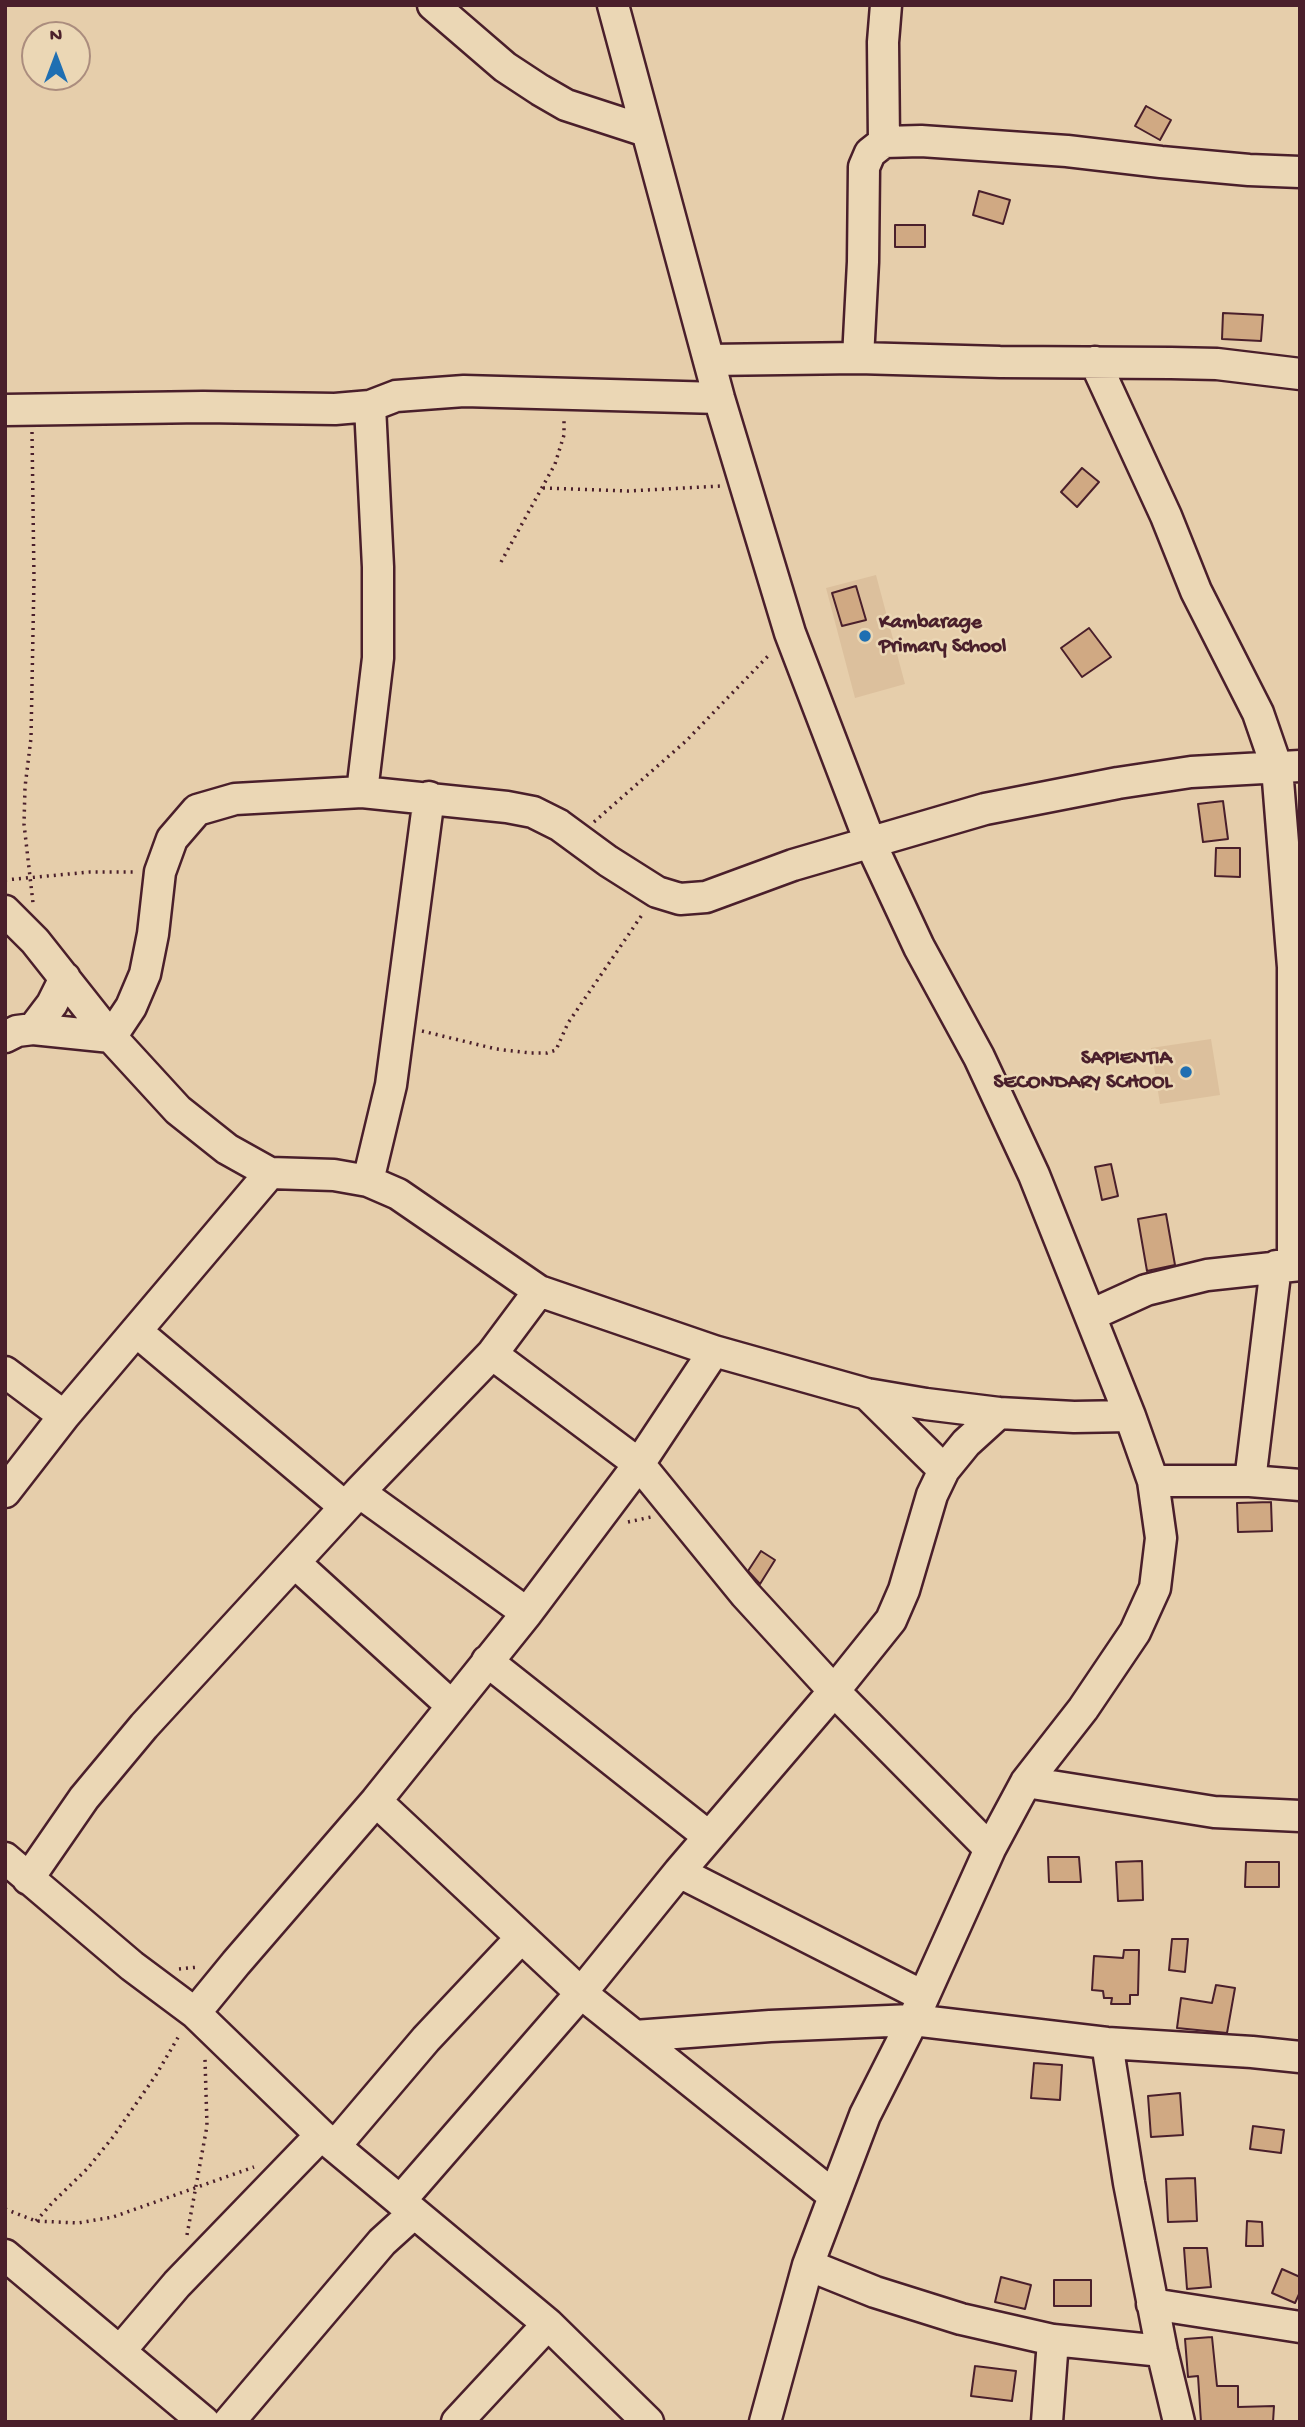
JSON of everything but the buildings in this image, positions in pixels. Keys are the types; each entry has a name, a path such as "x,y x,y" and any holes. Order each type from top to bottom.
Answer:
{"street":[{"path":"433,5 505,67 540,90 575,108 646,131"},
{"path":"613,5 719,398 790,633 870,842 919,947 979,1058 1029,1163 1091,1315 1153,1481 1161,1538 1155,1588 1135,1632 1083,1709 1026,1782 990,1849 918,2008 865,2115 808,2265 765,2422"},
{"path":"884,142 883,42 886,5"},
{"path":"858,358 864,167 870,153 884,142 921,141 1067,151 1236,169 1300,172"},
{"path":"709,360 858,358 1217,364 1300,374"},
{"path":"1095,362 1166,516 1196,590 1288,767 1293,967 1290,1265 1250,1481"},
{"path":"19,409 335,409 370,406 396,396 425,392 719,398"},
{"path":"362,792 378,658 378,567 370,406"},
{"path":"111,1037 131,1007 145,974 160,872 172,839 197,810 235,799 362,792 429,797 533,812 559,825 657,892 680,899 706,897 793,865 985,809 1191,772 1288,767"},
{"path":"368,1181 391,1084 429,797"},
{"path":"5,911 36,941 111,1037 178,1110 227,1149 271,1173 334,1175 368,1181 398,1194 539,1291 715,1351 867,1394 999,1413 1074,1417 1130,1416"},
{"path":"19,1033 52,1004 65,978"},
{"path":"19,1033 111,1037"},
{"path":"5,1492 64,1416 271,1173"},
{"path":"1091,1315 1146,1290 1207,1275 1290,1265"},
{"path":"28,1879 83,1798 145,1726 352,1500 492,1354 539,1291"},
{"path":"136,1331 352,1500 527,1614"},
{"path":"194,2012 376,1801 527,1614 639,1464 715,1351"},
{"path":"492,1354 639,1464 745,1594 834,1691 990,1849"},
{"path":"5,1372 64,1416"},
{"path":"867,1394 944,1470"},
{"path":"229,2422 382,2242 407,2207 678,1872 834,1691 891,1620 904,1590 932,1495 944,1470 966,1443 999,1413"},
{"path":"1153,1481 1250,1481 1300,1485"},
{"path":"295,1563 452,1706"},
{"path":"487,1661 708,1836"},
{"path":"1026,1782 1214,1812 1300,1816"},
{"path":"376,1801 581,1993 833,2196"},
{"path":"5,1857 132,1966 194,2012 328,2140 548,2324 648,2422"},
{"path":"678,1872 918,2008"},
{"path":"120,2351 177,2284 328,2140 522,1938"},
{"path":"635,2036 770,2026 918,2008 1107,2043 1300,2057"},
{"path":"1107,2043 1129,2183 1152,2304 1179,2422"},
{"path":"6,2258 204,2422"},
{"path":"808,2265 875,2292 961,2319 1053,2340 1162,2351"},
{"path":"1152,2304 1300,2327"},
{"path":"457,2422 548,2324"},
{"path":"1048,2422 1053,2340"}],"path":[{"path":"501,562 555,464 564,435 563,394"},
{"path":"19,409 34,579 31,738 24,824 32,876 36,941"},
{"path":"543,488 628,491 745,484"},
{"path":"576,837 686,741 790,633"},
{"path":"5,880 90,872 160,872"},
{"path":"400,1025 496,1049 530,1053 556,1050 568,1023 657,892"},
{"path":"625,1523 679,1514"},
{"path":"171,1968 236,1963"},
{"path":"36,2221 87,2169 113,2137 156,2075 194,2012"},
{"path":"185,2245 207,2126 207,2075 204,2054"},
{"path":"5,2209 36,2221 78,2223 113,2217 259,2165"}],"shaded area":[{"name":"Kambarage Primary School","path":"876,575 905,684 855,698 826,588"},
{"name":"SAPIENTIA SECONDARY SCHOOL","path":"1211,1039 1220,1095 1160,1104 1151,1048"}],"place":[{"name":"Kambarage Primary School","path":"865,636"},
{"name":"SAPIENTIA SECONDARY SCHOOL","path":"1186,1072"}]}
